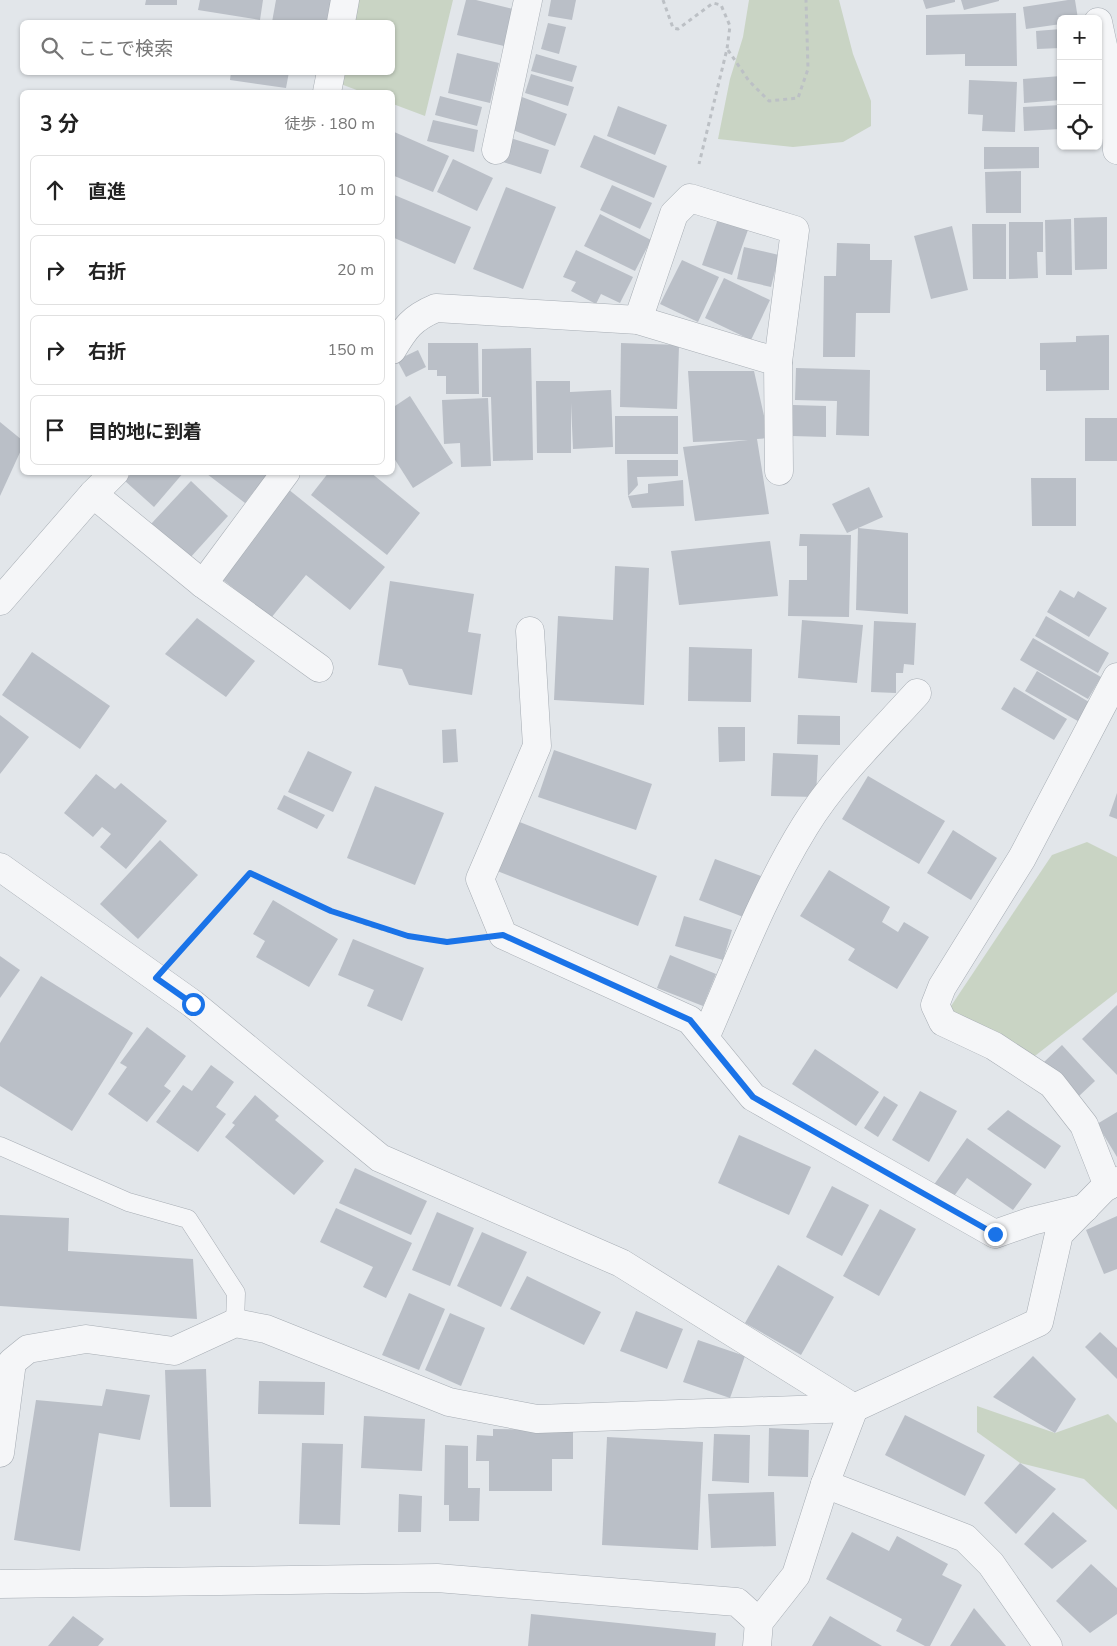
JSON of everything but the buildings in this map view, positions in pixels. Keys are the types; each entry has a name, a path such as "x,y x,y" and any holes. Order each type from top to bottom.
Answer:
{"street":[{"path":"341,20 345,0"},
{"path":"496,150 528,0"},
{"path":"1093,0 1097,15"},
{"path":"1102,41 1112,88 1117,150"},
{"path":"327,90 330,75"},
{"path":"638,320 674,214 690,198 796,230 778,362 779,471"},
{"path":"395,345 418,315 436,308 638,320 778,362"},
{"path":"0,601 111,475"},
{"path":"203,584 284,475"},
{"path":"93,494 203,584 319,668"},
{"path":"530,631 537,746 480,879 503,935 690,1020 753,1097 995,1234 1032,1221 1085,1208"},
{"path":"0,1454 12,1362 28,1349 86,1339 174,1351 235,1324 266,1329 449,1402 537,1419 854,1408 1039,1322 1059,1234 1113,1184 1084,1125 1052,1084 994,1046 943,1022 935,1005 942,987 1022,858 1117,677"},
{"path":"705,1038 775,879 806,824 844,774 917,693"},
{"path":"0,867 193,1004 380,1158 621,1263 854,1408"},
{"path":"0,1584 437,1578 737,1602 758,1634 796,1575 825,1484 854,1408"},
{"path":"825,1484 965,1538 991,1564 1048,1646"}],"lane":[{"path":"0,1146 128,1202 188,1219 236,1293 235,1324"}],"path":[{"path":"663,0 673,28 678,29 713,3 721,6 730,26 727,50 690,198"},
{"path":"727,50 749,81 769,101 798,98 808,69 806,0"},
{"path":"156,978 250,873 331,911 408,936 447,942 503,935"}],"green space":[{"path":"354,0 453,0 425,116 395,105 395,90 357,90 338,83 340,75 395,75 395,20 350,20"},
{"path":"749,0 839,0 853,54 871,101 871,126 843,142 793,147 718,139 730,79 743,37"},
{"path":"1087,842 1117,857 1117,992 1031,1059 949,1009 1052,855"},
{"path":"977,1406 1055,1433 1108,1414 1117,1423 1117,1510 1084,1479 1020,1463 977,1432"}],"route":[{"path":"193,1004 156,978 250,873 331,911 408,936 447,942 503,935 690,1020 753,1097 995,1234"}]}
